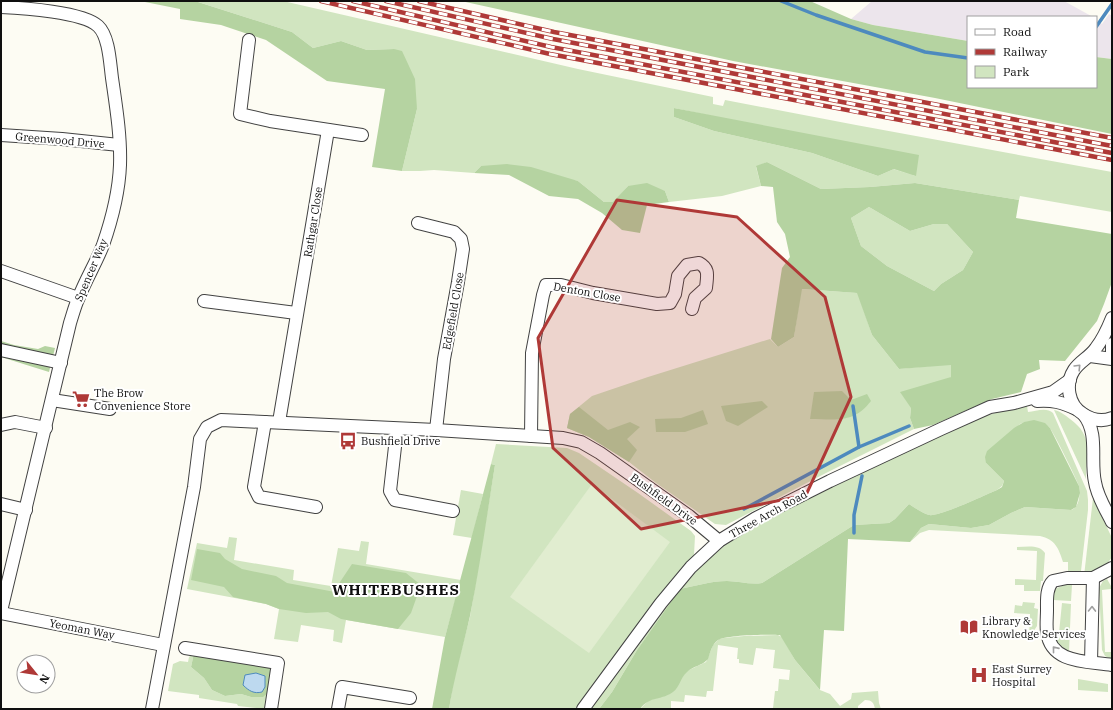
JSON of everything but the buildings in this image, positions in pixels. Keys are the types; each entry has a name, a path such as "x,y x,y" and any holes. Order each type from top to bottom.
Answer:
{"street":[{"name":"Spencer Way","path":"1,7 59,13 88,19 99,26 106,39 116,105 120,165 117,193 112,218 102,246 78,298 70,323 1,612"},
{"path":"249,40 240,114 270,121 362,135"},
{"name":"Rathgar Close","path":"279,422 296,313 309,247 328,130"},
{"name":"Greenwood Drive","path":"1,135 119,145"},
{"name":"Edgefield Close","path":"418,223 454,232 461,239 463,249 444,359 436,430"},
{"name":"Denton Close","path":"531,436 532,353 546,285 561,285 593,293 657,304 670,303 675,294 678,276 687,265 699,263 705,266 708,272 706,288 695,298 692,309"},
{"path":"1,271 78,298"},
{"path":"204,301 296,313"},
{"path":"1112,318 1102,339 1090,356 1078,366 1070,380 1069,395 1088,421 1092,434 1093,464 1096,486 1112,522"},
{"path":"1112,344 1112,352"},
{"path":"1,350 61,363"},
{"path":"1090,356 1101,356 1112,359"},
{"name":"Three Arch Road","path":"583,709 661,604 691,567 719,541 756,518 830,481 990,407 1014,403 1053,392 1070,380"},
{"path":"52,400 110,409"},
{"name":"Three Arch Road","path":"1014,403 1029,403 1050,400 1062,402 1080,412 1101,420 1112,418"},
{"path":"1093,464 1098,437 1102,429 1112,418"},
{"name":"Bushfield Drive","path":"152,709 194,487 200,439 207,427 220,420 436,430 563,438 581,442 600,453 689,516 719,541"},
{"path":"1,425 15,422 46,428"},
{"path":"265,422 254,486 259,496 316,506"},
{"path":"397,429 390,491 395,500 453,511"},
{"path":"1,504 26,510"},
{"path":"1112,568 1093,578 1067,578 1053,581 1048,588 1047,601 1047,632 1055,650 1066,658 1112,665"},
{"path":"1091,662 1093,578"},
{"name":"Yeoman Way","path":"1,612 163,645"},
{"path":"185,648 278,662 271,709"},
{"path":"338,709 342,687 410,698"}],"highlighted area":[{"path":"617,200 737,217 825,297 851,397 806,495 641,529 553,448 538,338"}],"shaded area":[{"path":"872,1 1064,1 1091,16 967,16 967,41 873,25 851,19"},
{"path":"1109,14 1112,16 1112,59 1097,57 1097,20 1102,24"}],"green space":[{"path":"140,1 198,2 292,32 313,48 341,41 367,50 394,49 402,51 415,79 417,109 402,171 372,167 385,89 327,81 266,40 221,25 180,19 180,9"},
{"path":"195,1 283,1 578,69 713,97 713,104 723,106 725,100 1112,172 1112,212 1020,196 1019,200 915,183 821,189 767,162 756,167 761,186 722,196 669,202 665,191 628,186 613,203 604,202 578,181 481,166 474,173 434,170 402,171 417,109 394,49 367,50 341,41 313,48 292,32","holes":["674,108 736,121 894,169 878,176 812,153 714,131 674,117"]},
{"path":"461,1 810,1 851,19 873,25 967,41 967,88 1097,88 1097,57 1112,59 1112,134 935,98 733,61"},
{"path":"674,108 919,155 916,176 894,169 878,176 812,153 714,131 674,117"},
{"path":"767,162 821,189 915,183 1019,200 1016,218 1112,234 1112,282 1097,321 1065,361 1039,360 1040,369 1027,374 1021,392 992,399 933,425 914,429 910,418 911,408 900,392 951,377 951,365 899,369 872,335 857,293 802,289 794,337 778,347 771,339 782,268 790,257 785,234 777,222 773,187 761,186 756,166","holes":["869,207 910,231 934,224 947,224 973,252 963,270 941,284 934,291 887,266 861,246 851,218"]},
{"path":"507,164 531,167 578,181 604,202 613,202 628,186 647,183 665,191 669,202 647,205 640,233 622,230 602,213 578,199 549,196 509,175 474,173 481,166"},
{"path":"869,207 910,231 934,224 947,224 973,252 963,270 941,284 934,291 887,266 861,246 851,218"},
{"path":"801,289 858,293 872,335 899,369 951,364 951,377 911,408 910,418 914,429 726,525 715,524 656,483 629,462 589,437 567,428 570,414 592,396 770,339 778,347 794,337"},
{"path":"1,341 38,349 45,346 55,348 49,372 1,357"},
{"path":"842,391 851,400 867,394 871,401 858,414 851,417 844,419 810,419 814,392"},
{"path":"762,401 768,407 738,426 726,421 721,406"},
{"path":"1027,406 1028,412 1048,410 1053,413 1087,491 1088,510 1081,571 1068,571 1068,562 1063,562 1056,545 1045,537 1040,536 929,530 920,533 910,542 921,528 929,524 971,528 989,525 1025,507 1071,510 1076,506 1078,503 1079,486 1049,427 1039,422 1020,424 986,463 1004,481 1002,486 997,490 973,501 934,515 926,514 909,504 895,519 889,523 854,525 762,583 753,584 721,581 680,589 637,650 612,692 599,709 590,709 666,604 686,581 732,540 797,504 938,436 991,414"},
{"path":"579,407 608,430 630,422 640,427 627,439 637,450 629,462 589,437 567,428 570,414"},
{"path":"703,410 708,424 685,432 656,432 655,419 681,418"},
{"path":"1054,410 1060,412 1078,425 1083,432 1087,446 1086,479"},
{"path":"1034,420 1045,423 1050,428 1079,486 1080,493 1076,507 1071,510 1025,507 989,525 971,528 929,524 921,528 910,542 848,539 844,631 824,630 820,690 795,660 780,635 738,636 718,640 714,644 708,659 687,672 679,685 669,695 652,700 640,709 599,709 612,692 637,650 680,589 721,581 753,584 762,583 854,525 889,523 895,519 909,504 926,514 934,515 973,501 997,490 1002,487 1004,481 986,463 985,457 987,451 1014,428 1024,422"},
{"path":"496,444 567,448 579,453 638,493 691,531 695,536 694,555 672,579 575,709 449,709 454,678 470,617 495,465 491,464"},
{"path":"491,464 495,465 477,578 449,709 432,709 445,637"},
{"path":"592,484 670,542 589,653 510,597"},
{"path":"461,490 483,494 472,538 453,535"},
{"path":"1093,498 1112,538 1112,557 1107,564 1084,576"},
{"path":"229,537 237,538 234,560 294,570 293,580 331,586 338,548 359,551 361,541 369,542 366,564 461,580 445,637 346,620 342,643 333,641 334,630 301,625 298,642 274,639 279,609 266,604 187,589 197,543 227,548"},
{"path":"1017,547 1036,547 1040,548 1045,553 1043,581 1041,581 1040,591 1024,591 1024,585 1015,585 1015,579 1036,580 1037,551 1017,550"},
{"path":"197,549 220,553 225,559 242,569 276,576 287,583 335,592 352,564 406,573 421,585 411,613 398,629 341,619 328,612 306,613 279,609 266,604 233,597 224,587 191,580"},
{"path":"1107,579 1111,589 1102,590 1105,652 1112,652 1111,659 1105,656 1102,650 1099,588 1103,581"},
{"path":"1064,585 1072,585 1071,601 1053,600 1055,589"},
{"path":"1023,602 1035,603 1034,608 1038,609 1037,626 1029,638 1030,614 1014,613 1015,605 1022,606"},
{"path":"1062,603 1071,604 1069,652 1060,650 1050,633 1059,633"},
{"path":"778,635 782,637 795,660 820,690 830,694 840,706 851,699 852,693 878,691 881,709 875,709 872,702 865,700 858,706 858,709 773,708 775,691 778,691 779,679 789,680 790,670 773,668 775,650 756,648 753,665 739,663 739,659 737,659 738,648 718,645 713,691 707,691 706,697 685,695 684,702 671,701 671,709 640,709 649,700 668,695 687,671 706,662 713,645 719,639 744,636"},
{"path":"194,653 191,667 204,678 212,690 225,696 241,694 251,697 269,692 266,709 238,706 237,704 199,698 199,695 168,691 173,664 180,661 188,662 189,657"},
{"path":"194,653 269,667 272,671 269,692 263,697 251,697 241,694 225,696 212,690 204,678 191,667"},
{"path":"1078,679 1108,684 1108,692 1078,690"}],"water":[{"path":"256,673 265,676 265,687 262,692 256,693 247,689 243,685 245,675"}],"waterway":[{"path":"781,1 816,15 925,52 967,58"},
{"path":"1097,26 1112,4"},
{"path":"853,406 859,447"},
{"path":"744,509 859,447 909,426"},
{"path":"854,533 854,515 862,476"}],"railway":[{"path":"321,1 550,54 1112,160"},
{"path":"353,1 551,47 1112,153"},
{"path":"386,1 553,39 1112,146"},
{"path":"419,1 554,32 1112,138"}],"place":[{"name":"The Brow Convenience Store","path":"81,399"},
{"name":"Bushfield Drive","path":"348,441"},
{"name":"Library & Knowledge Services","path":"969,627"},
{"name":"East Surrey Hospital","path":"979,675"}],"district":[{"name":"WHITEBUSHES","path":"396,590"}]}
